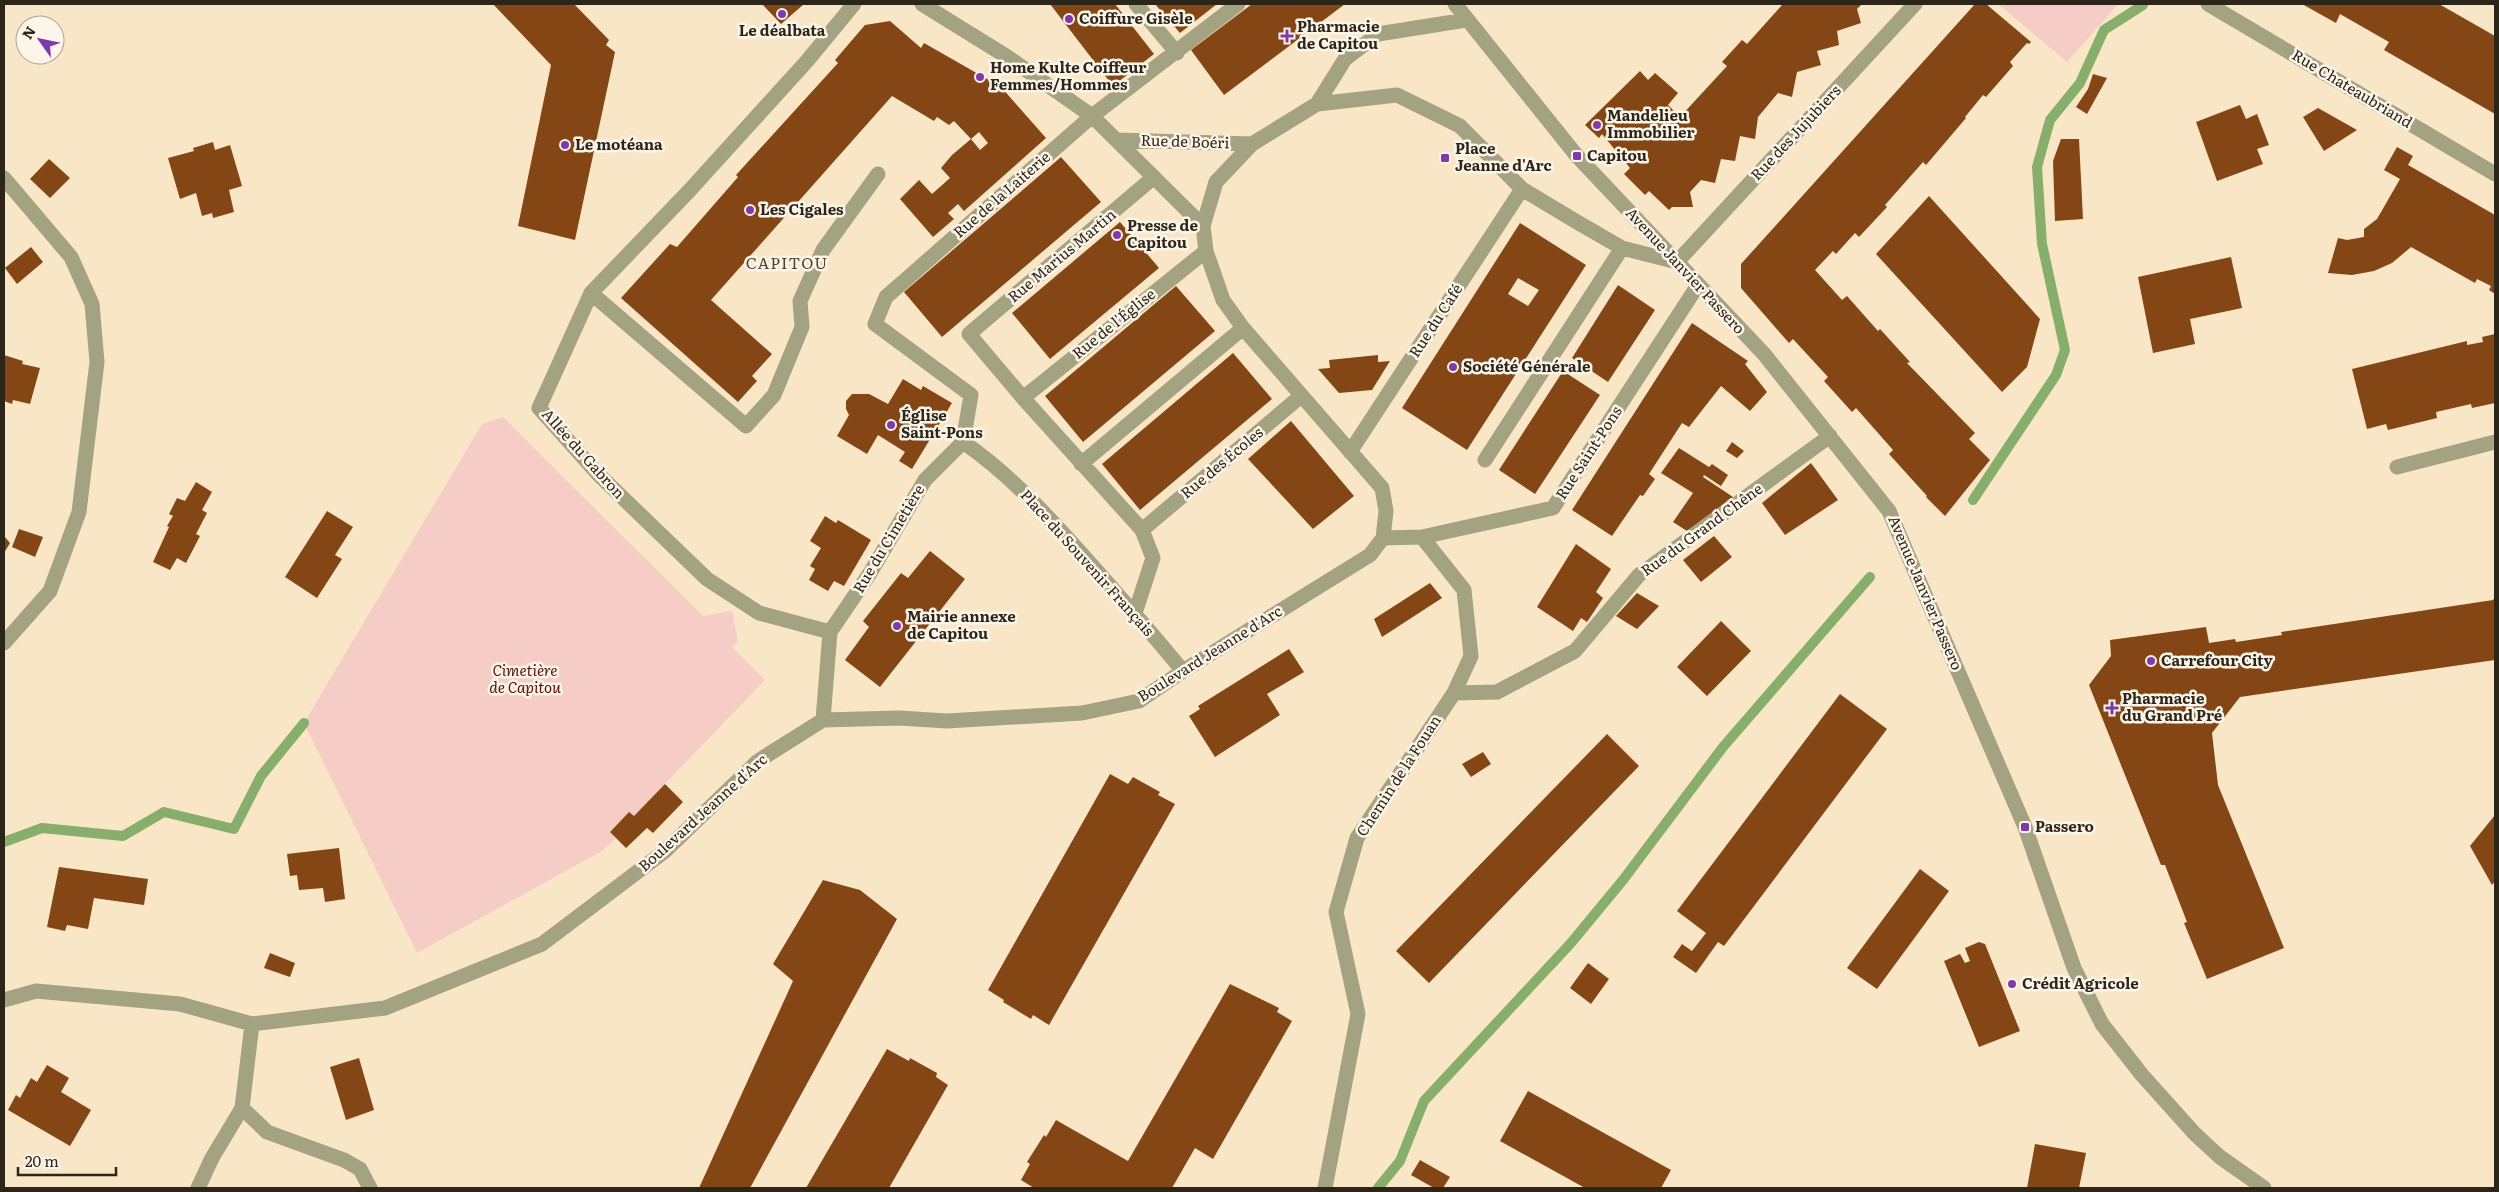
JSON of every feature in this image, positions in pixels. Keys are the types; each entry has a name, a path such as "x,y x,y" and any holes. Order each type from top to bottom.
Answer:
{"street":[{"name":"Allée du Gabron","path":"830,632 760,613 707,579 598,474 539,408 591,293 689,191 807,61 854,4"},
{"name":"Rue de Boéri","path":"922,4 1006,56 1092,116 1203,226"},
{"path":"1136,4 1176,53"},
{"name":"Rue de la Laiterie","path":"963,442 971,395 875,324 886,297 1092,116 1238,4"},
{"name":"Avenue Janvier Passero","path":"1455,4 1577,156 1764,354 1890,511 2025,827 2074,968 2102,1024 2142,1075 2195,1134 2220,1157 2264,1188"},
{"name":"Rue des Jujubiers","path":"1677,262 1914,4"},
{"name":"Rue Chateaubriand","path":"2208,4 2495,174"},
{"path":"1317,104 1345,59 1378,34 1466,20"},
{"path":"1422,538 1383,538 1386,511 1382,488 1243,328 1223,300 1206,251 1203,226 1216,182 1252,144 1317,104 1397,95 1460,126 1522,189 1622,248 1677,262"},
{"name":"Rue de Boéri","path":"1118,140 1252,144"},
{"path":"591,293 746,426 774,395 802,327 800,301 823,250 878,174"},
{"name":"Rue Marius Martin","path":"1022,398 969,334 1154,177"},
{"path":"4,178 72,257 92,304 97,362 79,512 50,591 4,643"},
{"name":"Rue du Café","path":"1350,452 1522,189"},
{"path":"1485,460 1622,248"},
{"name":"Rue de l'Église","path":"1022,398 1206,251"},
{"name":"Rue Saint-Pons","path":"1422,538 1553,508 1698,285"},
{"path":"1081,464 1243,328"},
{"name":"Rue des Écoles","path":"1142,530 1301,396"},
{"path":"1022,398 1142,530 1153,558 1135,613"},
{"name":"Rue du Grand Chêne","path":"1454,693 1497,692 1575,651 1639,575 1830,436"},
{"name":"Rue du Cimetière","path":"830,632 870,573 925,480 963,442"},
{"name":"Place du Souvenir Français","path":"963,442 983,456 1035,502 1135,613 1182,671"},
{"path":"2397,468 2495,442"},
{"name":"Boulevard Jeanne d'Arc","path":"4,1000 36,991 180,1004 252,1024 385,1008 542,944 665,851 758,761 823,720 899,718 947,721 1082,713 1138,701 1182,671 1370,555 1383,538"},
{"name":"Chemin de la Fouan","path":"1325,1188 1358,1014 1336,912 1357,838 1454,693 1471,656 1464,590 1422,538"},
{"path":"823,720 830,632"},
{"path":"198,1188 212,1158 242,1108 252,1024"},
{"path":"242,1108 266,1132 344,1160 360,1169 370,1188"}],"green space":[{"path":"1998,4 2118,4 2067,62"},
{"name":"Cimetière de Capitou","path":"503,417 703,616 732,611 738,641 732,647 765,680 634,816 629,812 610,831 616,838 602,851 417,953 304,723 482,424"}],"building":[{"name":"Le motéana","path":"493,4 574,4 609,40 606,45 615,52 575,240 518,226 551,65"},
{"name":"Le déalbata","path":"762,4 804,4 781,24"},
{"path":"1050,4 1115,4 1154,54 1113,86"},
{"path":"1155,4 1217,4 1180,33"},
{"path":"1252,4 1345,4 1224,95 1191,50"},
{"path":"1783,4 1862,4 1857,9 1861,23 1837,31 1839,45 1817,51 1821,65 1797,72 1792,97 1778,93 1758,117 1755,139 1740,136 1735,161 1721,159 1715,183 1701,180 1690,192 1693,207 1672,207 1669,210 1649,191 1645,195 1624,174 1630,168 1602,134 1599,138 1585,125 1640,71 1648,80 1655,73 1678,93 1668,105 1680,117 1727,66 1722,62 1742,40 1747,44"},
{"path":"1975,4 1986,4 2031,42 2027,43 2010,62 2013,66 1986,97 1983,95 1926,165 1923,162 1885,205 1887,207 1859,237 1855,233 1836,254 1833,251 1815,270 1842,300 1847,296 1878,331 1880,329 1910,362 1907,363 1975,433 1969,439 1990,460 1945,516 1889,454 1893,450 1856,408 1852,412 1824,381 1828,377 1793,339 1789,343 1741,288 1741,264"},
{"path":"2302,4 2439,4 2495,36 2495,114 2384,50 2389,42 2340,14 2336,23"},
{"name":"Les Cigales","path":"890,21 921,48 924,43 1001,87 1046,138 964,211 958,204 948,213 954,219 933,237 900,199 919,180 932,194 950,178 941,168 952,155 971,139 954,121 949,125 937,117 934,121 892,96 711,300 772,354 752,376 757,381 738,402 621,298 670,244 677,247 738,177 736,175 838,63 835,60 865,25","holes":["979,132 988,143 980,150 971,139"]},
{"path":"2093,74 2107,78 2087,114 2076,107 2088,89"},
{"path":"2240,105 2246,119 2257,114 2269,145 2257,149 2263,164 2217,181 2196,122"},
{"path":"2318,108 2357,130 2324,151 2303,117"},
{"path":"2061,139 2079,139 2083,219 2055,221 2053,161"},
{"path":"213,142 215,150 230,145 242,186 229,190 234,212 213,218 212,213 202,216 196,193 180,199 168,158 194,151 193,148"},
{"path":"2397,147 2413,156 2408,165 2495,215 2495,294 2489,290 2491,286 2477,279 2475,283 2411,247 2392,263 2374,271 2352,275 2328,273 2338,238 2347,240 2364,237 2364,229 2377,219 2400,179 2384,170"},
{"path":"1061,157 1101,202 942,337 904,292"},
{"path":"49,159 70,178 50,198 30,179"},
{"path":"1929,196 2040,319 2027,367 2002,392 1876,254"},
{"path":"1120,222 1159,268 1050,359 1012,313"},
{"path":"1520,223 1586,265 1467,450 1402,408","holes":["1518,278 1539,290 1528,306 1508,294"]},
{"path":"31,247 43,262 17,284 5,268"},
{"path":"2231,257 2242,308 2190,319 2195,344 2153,353 2138,277"},
{"path":"1618,285 1655,310 1608,382 1572,358"},
{"path":"1176,286 1215,331 1083,442 1045,396"},
{"path":"1692,323 1748,361 1745,364 1767,392 1750,411 1721,386 1689,427 1682,423 1649,474 1655,479 1643,496 1640,495 1612,536 1572,510"},
{"path":"2495,334 2495,403 2472,408 2471,404 2436,412 2437,418 2388,430 2386,424 2367,429 2352,369 2467,341 2467,345 2483,342 2482,337"},
{"path":"1233,353 1272,399 1140,510 1102,464"},
{"path":"4,355 23,361 22,364 40,368 30,404 13,400 12,404 4,401"},
{"path":"1378,355 1378,362 1390,361 1372,390 1339,393 1318,369 1330,368 1329,360"},
{"path":"1563,371 1600,395 1535,494 1499,470"},
{"path":"903,379 921,390 923,386 952,403 912,469 899,461 905,452 878,435 867,454 837,436 849,415 846,409 846,401 852,394 869,394 888,404"},
{"path":"1291,421 1354,496 1313,529 1248,459"},
{"path":"1732,442 1744,451 1737,458 1726,451"},
{"path":"1679,448 1709,467 1712,464 1728,475 1721,486 1704,475 1703,477 1733,497 1687,531 1673,522 1693,493 1661,473"},
{"path":"1811,463 1838,500 1785,535 1762,503"},
{"path":"196,482 212,492 202,510 207,513 196,534 200,536 186,563 177,558 170,570 153,562 169,527 167,526 173,516 169,514 177,498 185,501"},
{"path":"327,511 353,527 335,555 342,559 317,598 285,577"},
{"path":"825,516 836,523 838,520 871,540 844,586 834,581 828,591 809,580 815,569 810,566 821,548 810,541"},
{"path":"19,529 43,537 35,557 12,547"},
{"path":"4,536 10,543 4,553"},
{"path":"1714,536 1732,557 1701,582 1683,560"},
{"path":"1576,544 1611,569 1596,592 1603,598 1587,622 1581,618 1573,631 1537,607"},
{"path":"930,551 965,579 880,687 845,660 869,627 863,621 901,573 908,578"},
{"path":"1430,583 1442,598 1382,637 1374,619"},
{"path":"1637,593 1659,606 1637,629 1616,616"},
{"path":"2495,597 2495,660 2240,697 2212,733 2218,785 2284,948 2207,979 2184,923 2187,922 2165,865 2161,865 2089,685 2111,656 2110,640 2206,627 2209,643 2235,639 2236,642 2282,635 2281,632 2493,600"},
{"path":"1721,621 1751,651 1707,696 1677,667"},
{"path":"1289,649 1304,672 1267,694 1280,715 1215,757 1189,716 1200,709 1198,706"},
{"path":"1840,694 1887,729 1724,946 1718,942 1696,973 1673,957 1682,944 1692,951 1706,933 1677,911"},
{"path":"1607,734 1639,766 1429,983 1396,951"},
{"path":"1483,752 1491,764 1471,777 1462,764"},
{"path":"1110,774 1128,784 1133,777 1160,792 1158,795 1175,804 1049,1025 1033,1015 1031,1019 1003,1002 1004,1000 988,990"},
{"path":"665,784 683,802 653,833 647,828 626,848 610,832 629,812 634,816"},
{"path":"2495,815 2495,881 2492,885 2470,846"},
{"path":"339,848 345,899 325,902 323,888 299,890 297,875 290,876 287,854"},
{"path":"59,867 148,879 144,905 94,898 88,929 67,925 65,931 47,927"},
{"path":"1920,869 1949,891 1877,989 1847,968"},
{"path":"823,880 860,890 897,919 750,1188 699,1188 793,981 773,964"},
{"path":"1979,942 1985,944 2020,1031 1979,1047 1944,961 1960,954 1965,963 1970,961 1965,948"},
{"path":"270,953 295,963 290,977 264,968"},
{"path":"1588,963 1609,979 1591,1004 1570,988"},
{"path":"1230,984 1279,1008 1277,1012 1292,1021 1213,1159 1195,1148 1172,1188 1034,1188 1021,1180 1030,1164 1027,1162 1056,1120 1128,1161"},
{"path":"887,1049 909,1061 910,1058 937,1073 936,1077 948,1085 889,1188 806,1188"},
{"path":"359,1058 374,1110 346,1120 330,1067"},
{"path":"47,1065 69,1078 61,1092 91,1110 70,1146 8,1110 16,1095 20,1098 31,1078 37,1082"},
{"path":"1528,1091 1671,1170 1661,1188 1585,1188 1500,1141"},
{"path":"2035,1144 2086,1153 2079,1188 2027,1188"},
{"path":"1420,1160 1450,1177 1443,1188 1434,1188 1411,1175"}],"waterway":[{"path":"1973,500 2056,375 2065,350 2042,244 2037,167 2050,120 2080,83 2104,30 2143,5"},
{"path":"1378,1188 1400,1161 1424,1101 1571,943 1623,880 1723,747 1870,577"},
{"path":"4,842 42,828 123,836 164,812 234,829 261,776 304,723"}],"place":[{"name":"Le déalbata","path":"782,14"},
{"name":"Coiffure Gisèle","path":"1069,19"},
{"name":"Pharmacie de Capitou","path":"1287,36"},
{"name":"Home Kulte Coiffeur Femmes/Hommes","path":"980,77"},
{"name":"Mandelieu Immobilier","path":"1597,125"},
{"name":"Le motéana","path":"565,145"},
{"name":"Capitou","path":"1577,156"},
{"name":"Place Jeanne d'Arc","path":"1445,158"},
{"name":"Les Cigales","path":"750,210"},
{"name":"Presse de Capitou","path":"1117,235"},
{"name":"Société Générale","path":"1453,367"},
{"name":"Église Saint-Pons","path":"891,425"},
{"name":"Mairie annexe de Capitou","path":"897,626"},
{"name":"Carrefour City","path":"2151,661"},
{"name":"Pharmacie du Grand Pré","path":"2112,708"},
{"name":"Passero","path":"2025,827"},
{"name":"Crédit Agricole","path":"2012,984"}],"district":[{"name":"CAPITOU","path":"787,263"}]}
